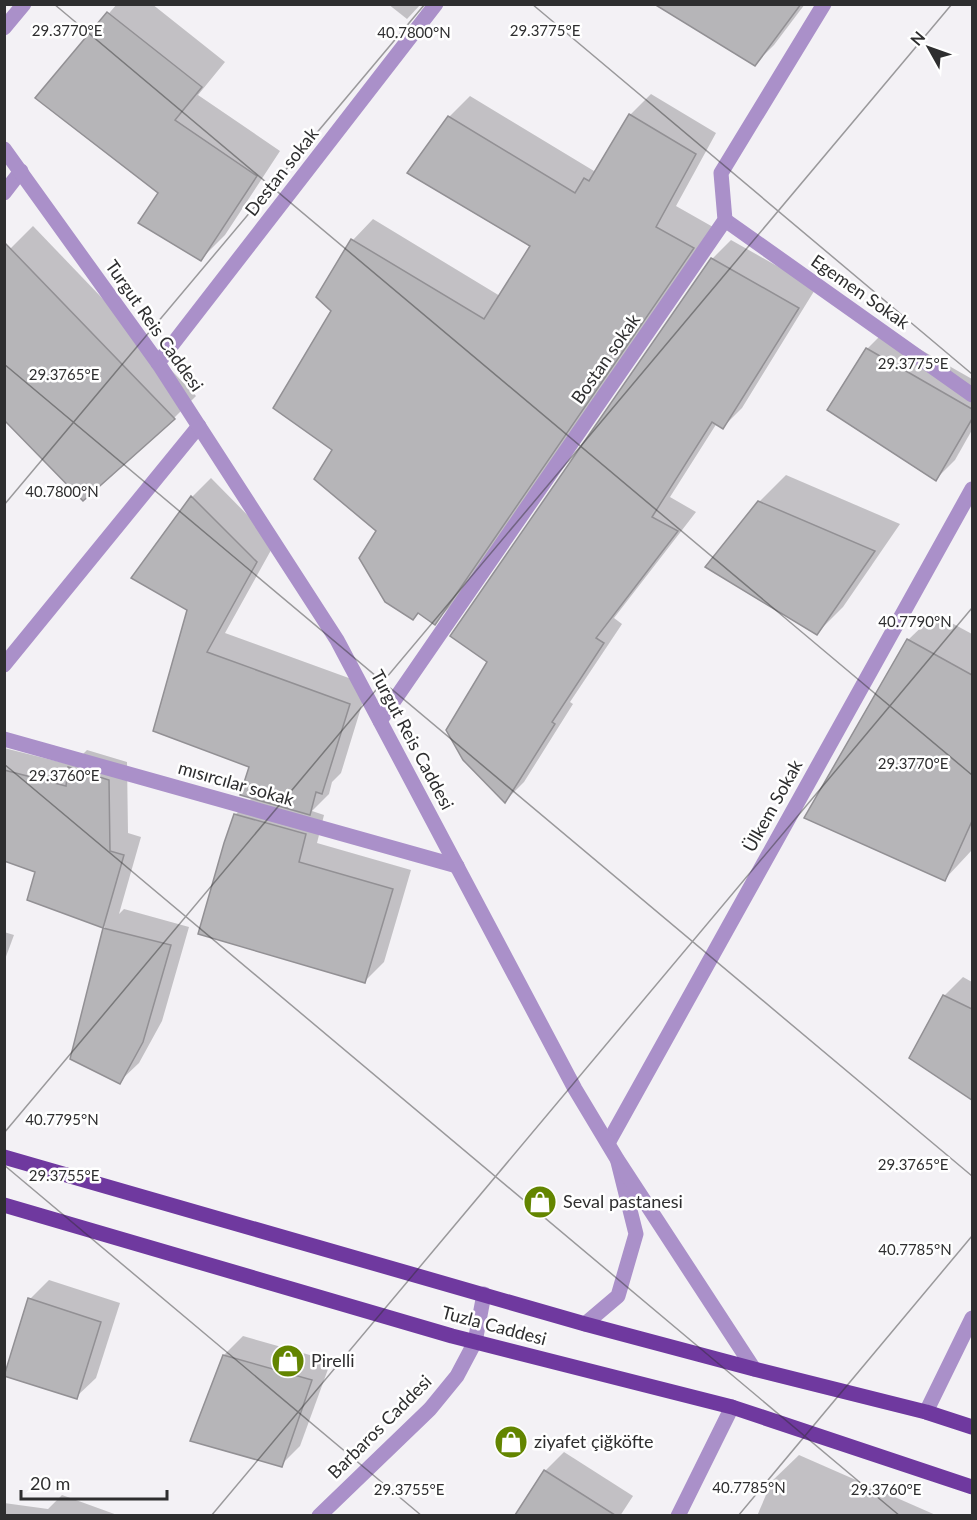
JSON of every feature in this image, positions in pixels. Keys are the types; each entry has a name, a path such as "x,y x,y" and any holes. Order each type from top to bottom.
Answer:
{"main road":[{"name":"Tuzla Caddesi","path":"4,1157 585,1324 926,1412 972,1427"},
{"name":"Tuzla Caddesi","path":"4,1205 475,1342 732,1407 972,1487"}],"street":[{"path":"4,28 24,4"},
{"name":"Destan sokak","path":"159,363 436,4"},
{"path":"725,220 722,173 824,4"},
{"name":"Turgut Reis Caddesi","path":"4,149 159,363 337,640 575,1089 617,1159 754,1369"},
{"path":"4,193 21,171"},
{"name":"Egemen Sokak","path":"725,220 972,395"},
{"name":"Bostan sokak","path":"380,721 725,220"},
{"path":"4,665 199,426"},
{"name":"Ülkem Sokak","path":"608,1143 972,489"},
{"name":"mısırcılar sokak","path":"4,739 457,866"},
{"path":"585,1324 618,1296 636,1234 617,1159"},
{"name":"Barbaros Caddesi","path":"319,1515 430,1409 457,1376 475,1342 484,1294"},
{"path":"926,1412 972,1318"},
{"path":"678,1515 732,1407"}],"building":[{"path":"654,4 801,4 755,66"},
{"path":"107,12 202,87 175,120 257,176 201,261 138,223 158,193 35,98"},
{"path":"629,114 696,154 656,227 694,248 435,625 418,613 413,620 385,602 359,558 376,531 314,479 332,450 273,408 331,311 316,297 351,239 484,319 530,246 407,173 448,116 575,193 584,178 589,181"},
{"path":"4,242 175,419 83,501 4,420"},
{"path":"711,258 799,308 723,429 712,422 652,517 678,531 596,638 604,643 552,722 555,724 505,803 463,760 446,730 487,662 450,636"},
{"path":"866,348 972,409 972,419 936,481 827,410"},
{"path":"191,496 257,562 207,652 350,704 322,794 316,792 310,815 240,795 249,767 153,731 187,610 131,578"},
{"path":"758,501 875,551 817,635 705,567"},
{"path":"907,639 972,675 972,821 945,881 804,818"},
{"path":"68,767 109,780 110,851 124,855 103,928 27,900 35,872 4,861 4,770 66,786"},
{"path":"234,814 306,834 299,862 393,889 365,983 198,934"},
{"path":"103,928 171,945 143,1042 120,1084 70,1059"},
{"path":"943,995 972,1009 972,1100 909,1058"},
{"path":"28,1298 101,1322 77,1399 4,1376"},
{"path":"223,1355 312,1380 282,1467 190,1441"},
{"path":"544,1470 615,1515 515,1515"}],"place":[{"name":"Seval pastanesi","path":"540,1202"},
{"name":"Pirelli","path":"288,1361"},
{"name":"ziyafet çiğköfte","path":"511,1442"}]}
